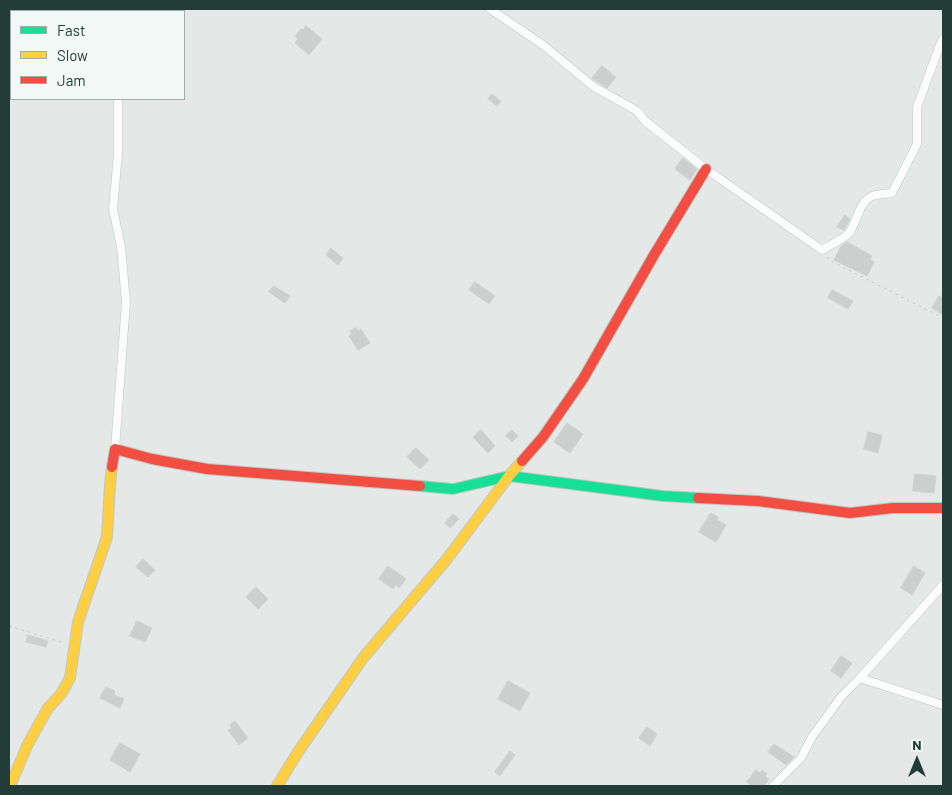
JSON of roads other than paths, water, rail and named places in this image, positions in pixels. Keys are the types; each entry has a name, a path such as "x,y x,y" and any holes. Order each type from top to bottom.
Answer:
{"street":[{"path":"490,9 543,44 594,87 638,112 645,121 706,169 822,250 848,235 863,202 873,195 892,193 917,144 917,107 943,39"},
{"path":"10,786 27,746 44,715 70,678 78,622 107,537 126,302 121,246 113,209 118,154 118,100"},
{"path":"277,786 298,752 363,658 447,559 509,476 544,438 584,379 654,255 706,169"},
{"path":"115,449 152,459 206,469 453,489 509,476 663,496 758,501 850,513 893,508 943,508"},
{"path":"774,786 800,758 812,737 841,697 943,585"},
{"path":"860,678 943,705"}]}
